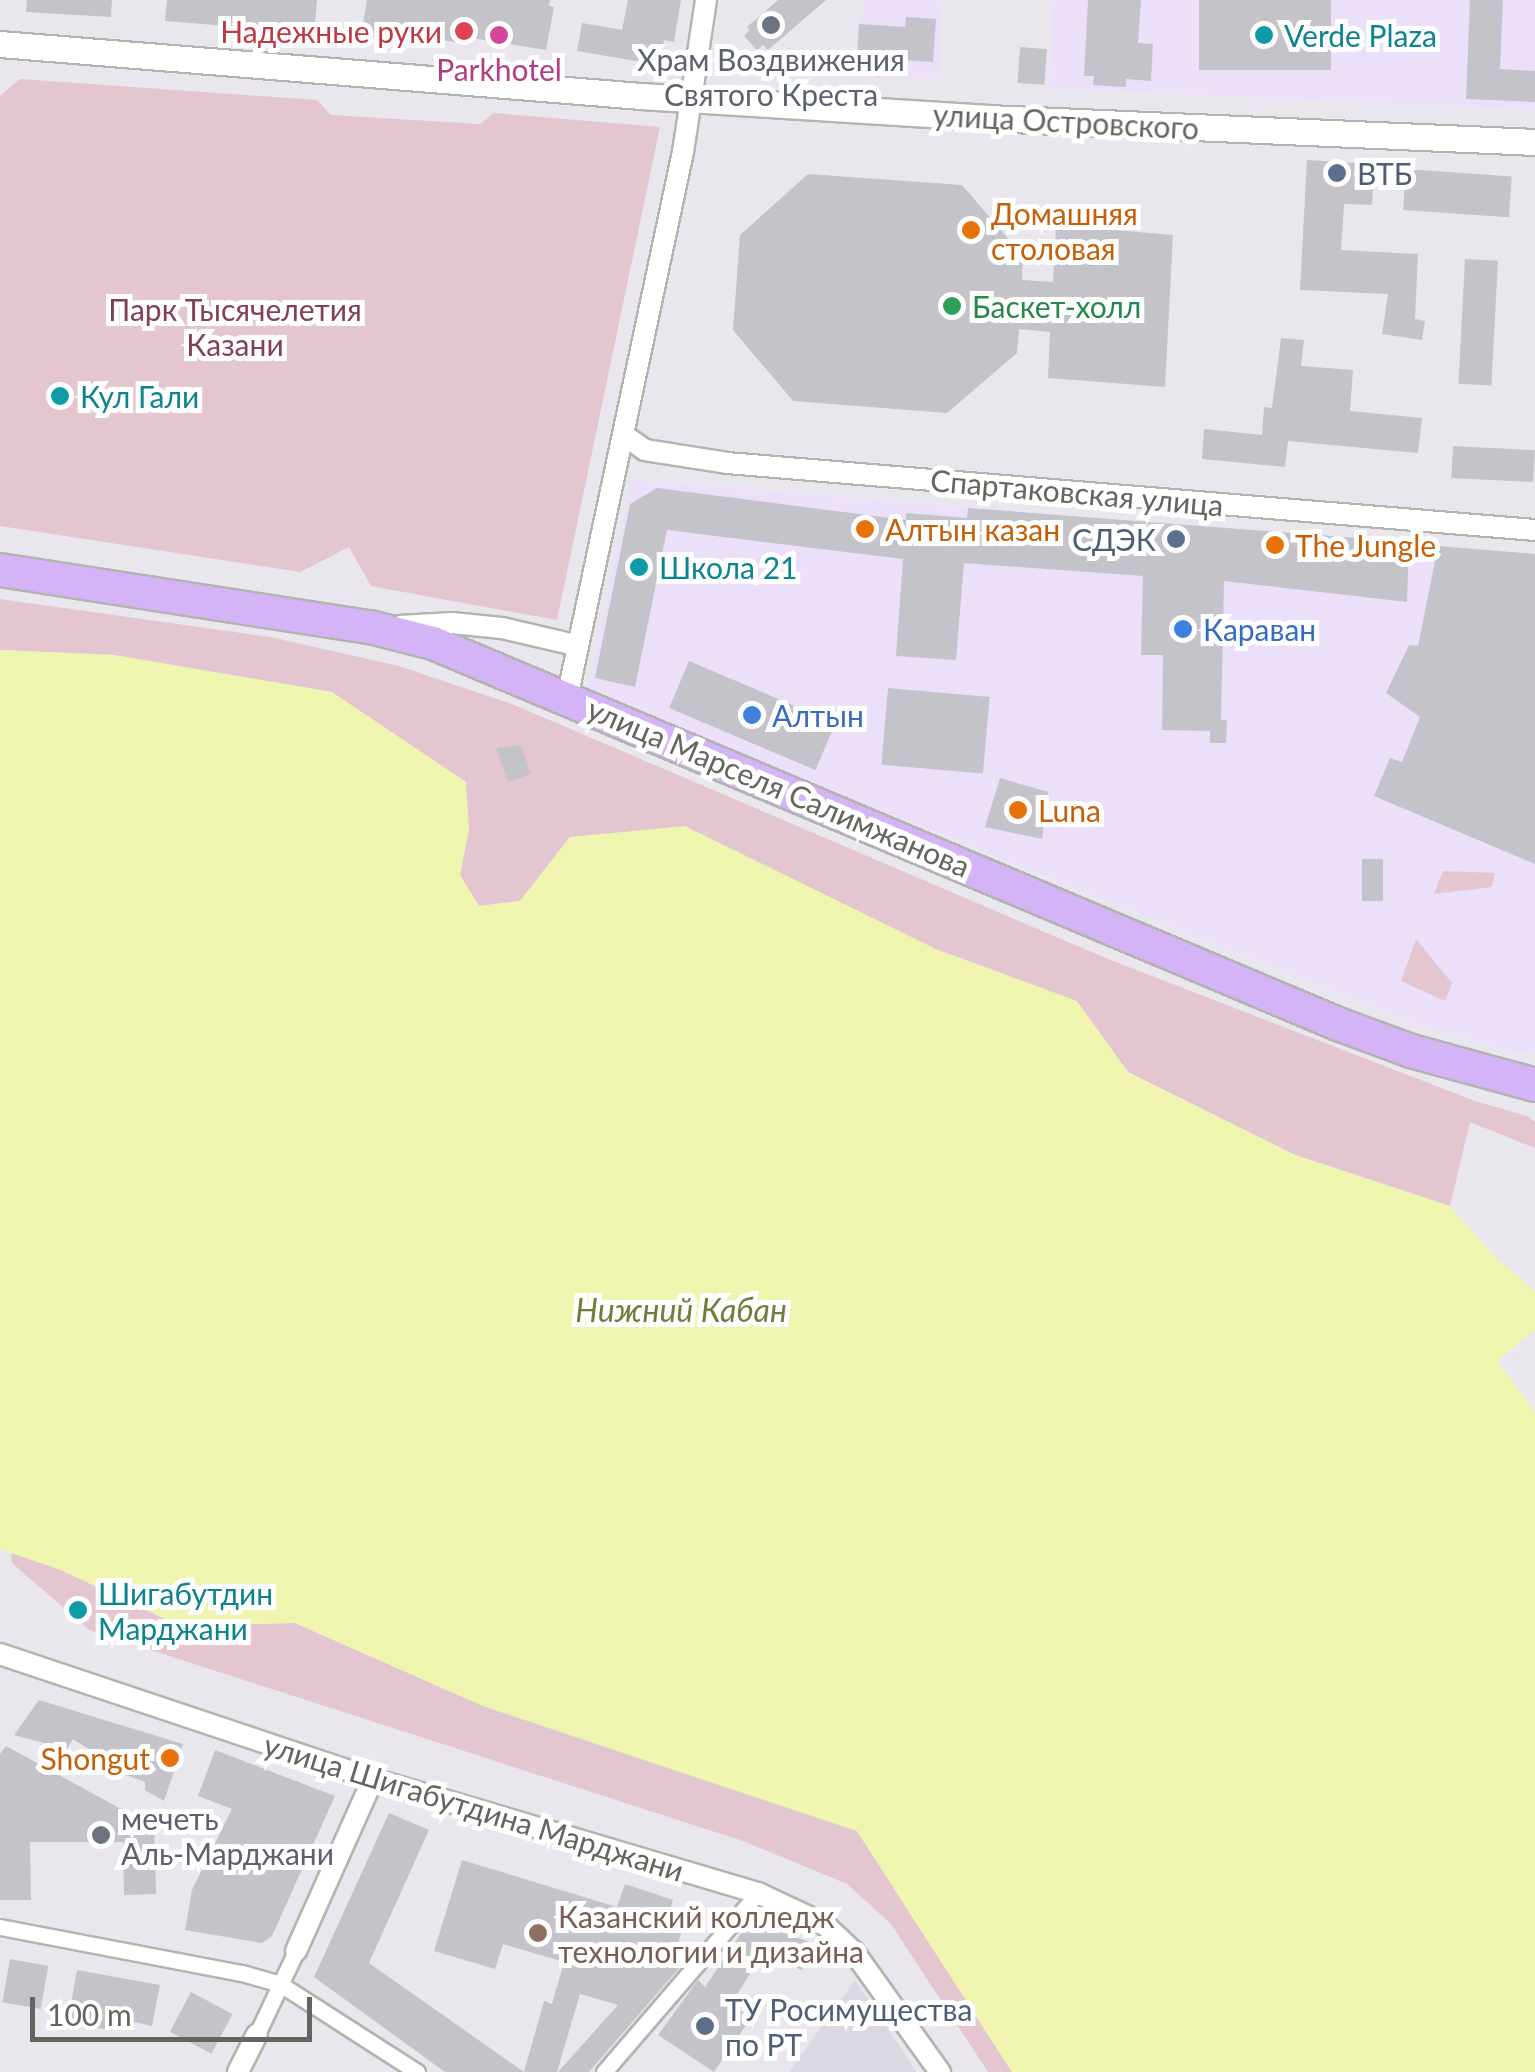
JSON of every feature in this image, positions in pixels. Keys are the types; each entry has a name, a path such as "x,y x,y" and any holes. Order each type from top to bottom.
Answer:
{"main road":[{"name":"улица Марселя Салимжанова","path":"0,570 370,628 433,643 1338,1024 1535,1086"},
{"path":"0,588 332,639 410,657 1361,1052 1535,1102"}],"street":[{"path":"567,698 575,645 625,436 683,152 706,0"},
{"name":"улица Островского","path":"0,44 689,99 988,118 1535,142"},
{"name":"Спартаковская улица","path":"625,436 645,450 727,463 1535,530"},
{"path":"370,628 452,623 502,628 575,645"},
{"name":"улица Шигабутдина Марджани","path":"0,1654 373,1779 758,1894 824,1924 854,1952 940,2072"},
{"path":"238,2072 373,1779"},
{"path":"604,2072 758,1894"},
{"path":"0,1927 242,1973 280,1984 417,2072"}],"shaded area":[{"path":"865,0 942,0 938,78 850,77"},
{"path":"1054,0 1535,0 1535,110 1049,88"},
{"path":"632,480 1535,554 1535,1053 1511,1051 1420,1025 588,694"},
{"path":"855,1980 917,2072 789,2072"}],"green space":[{"name":"Парк Тысячелетия Казани","path":"20,79 317,100 331,115 480,124 494,113 660,127 557,620 371,586 349,547 300,572 0,526 0,96"},
{"path":"0,599 270,637 399,666 512,704 1108,959 1475,1101 1527,1116 1535,1122 1535,1148 1470,1122 1450,1206 1295,1155 1128,1072 1076,1001 938,950 570,837 520,901 478,906 460,875 469,829 332,692 114,655 0,650"},
{"path":"1443,871 1495,873 1492,887 1434,894"},
{"path":"1416,939 1452,983 1445,1001 1401,981"},
{"path":"11,1553 61,1570 180,1626 295,1623 483,1706 857,1831 1012,2072 988,2072 891,1924 847,1884 743,1841 89,1630 12,1563"}],"water":[{"name":"Нижний Кабан","path":"0,650 113,655 332,692 466,782 469,829 460,875 479,906 520,901 570,837 685,826 938,950 1077,1001 1128,1072 1295,1155 1450,1206 1492,1254 1535,1291 1535,1330 1497,1361 1535,1412 1535,2072 1012,2072 857,1831 483,1706 295,1623 180,1626 61,1570 0,1549"}],"building":[{"path":"27,0 112,0 111,17 26,12"},
{"path":"167,0 317,0 314,33 165,21"},
{"path":"367,0 550,0 549,6 554,7 546,50 472,38 470,45 413,35 412,44 361,35"},
{"path":"628,0 681,0 674,42 664,40 661,55 644,52 642,62 577,51 582,23 622,30"},
{"name":"Храм Воздвижения Святого Креста","path":"778,0 826,0 768,50 763,45 757,50 744,36 750,30 747,27"},
{"path":"1088,0 1141,0 1138,43 1153,44 1151,81 1126,79 1126,87 1093,85 1094,76 1084,76"},
{"name":"Verde Plaza","path":"1199,0 1331,0 1331,70 1199,70"},
{"path":"1470,0 1503,0 1500,69 1535,71 1535,102 1466,99"},
{"path":"906,17 936,19 933,62 857,57 859,24 905,27"},
{"path":"1020,47 1047,49 1044,85 1017,83"},
{"path":"1307,160 1374,164 1372,205 1344,204 1341,250 1418,254 1415,319 1425,321 1422,340 1382,334 1388,294 1300,290"},
{"path":"1406,169 1512,176 1509,217 1403,210"},
{"name":"Баскет-холл","path":"808,174 962,185 1023,256 1022,280 1053,282 1056,225 1173,235 1165,387 1048,378 1050,332 1019,329 1017,353 947,413 793,401 733,330 740,235"},
{"path":"1465,259 1498,261 1491,386 1458,384"},
{"path":"1281,338 1304,340 1301,366 1353,370 1350,411 1422,418 1418,453 1288,441 1285,467 1202,459 1204,429 1262,435 1264,407 1272,408"},
{"path":"1453,446 1535,450 1533,482 1451,478"},
{"name":"Караван","path":"657,488 906,520 906,513 967,518 968,508 1409,542 1407,602 1224,581 1221,720 1227,720 1226,743 1210,743 1210,731 1162,730 1163,655 1141,655 1143,576 964,563 956,660 896,656 903,559 667,530 635,687 595,678 630,504"},
{"path":"1438,546 1535,554 1535,864 1374,796 1390,758 1402,762 1420,717 1386,693 1409,645 1418,646"},
{"name":"Алтын","path":"689,661 835,723 815,770 669,708"},
{"path":"888,688 990,697 983,774 881,765"},
{"path":"521,745 531,774 508,782 496,748"},
{"path":"1000,778 1048,792 1042,839 985,827"},
{"path":"1362,859 1383,859 1383,901 1362,901"},
{"path":"39,1700 183,1744 164,1801 145,1790 145,1782 101,1766 95,1753 73,1739 67,1749 14,1735"},
{"name":"мечеть Аль-Марджани","path":"6,1746 154,1827 156,1894 124,1895 123,1842 30,1842 31,1900 0,1900 0,1754"},
{"path":"215,1750 335,1796 272,1936 262,1943 185,1930 192,1890 232,1809 198,1796"},
{"path":"389,1813 429,1830 369,1963 524,2072 445,2072 314,1977"},
{"path":"462,1860 617,1907 625,1884 673,1900 668,1916 685,1922 673,1959 681,1966 589,2072 558,2072 618,2005 580,1994 557,2072 524,2072 544,2001 552,2004 564,1962 503,1944 495,1969 434,1951"},
{"path":"750,1920 812,1943 802,1970 762,1955 731,2004 751,2018 714,2072 658,2035 698,1980 705,1987"},
{"path":"10,1959 48,1966 41,2009 2,2002"},
{"path":"77,1970 160,1985 152,2026 107,2016 105,2029 68,2023"},
{"path":"191,1992 232,2014 211,2054 170,2032"}],"place":[{"name":"Храм Воздвижения Святого Креста","path":"771,25"},
{"name":"Надежные руки","path":"464,31"},
{"name":"Parkhotel","path":"499,35"},
{"name":"Verde Plaza","path":"1264,35"},
{"name":"ВТБ","path":"1337,173"},
{"name":"Домашняя столовая","path":"971,230"},
{"name":"Баскет-холл","path":"952,306"},
{"name":"Кул Гали","path":"60,396"},
{"name":"Алтын казан","path":"865,529"},
{"name":"СДЭК","path":"1176,539"},
{"name":"The Jungle","path":"1275,545"},
{"name":"Школа 21","path":"639,567"},
{"name":"Караван","path":"1183,629"},
{"name":"Алтын","path":"752,715"},
{"name":"Luna","path":"1018,810"},
{"name":"Шигабутдин Марджани","path":"78,1610"},
{"name":"Shongut","path":"170,1758"},
{"name":"мечеть Аль-Марджани","path":"101,1835"},
{"name":"Казанский колледж технологии и дизайна","path":"538,1933"},
{"name":"ТУ Росимущества по РТ","path":"705,2026"}]}
